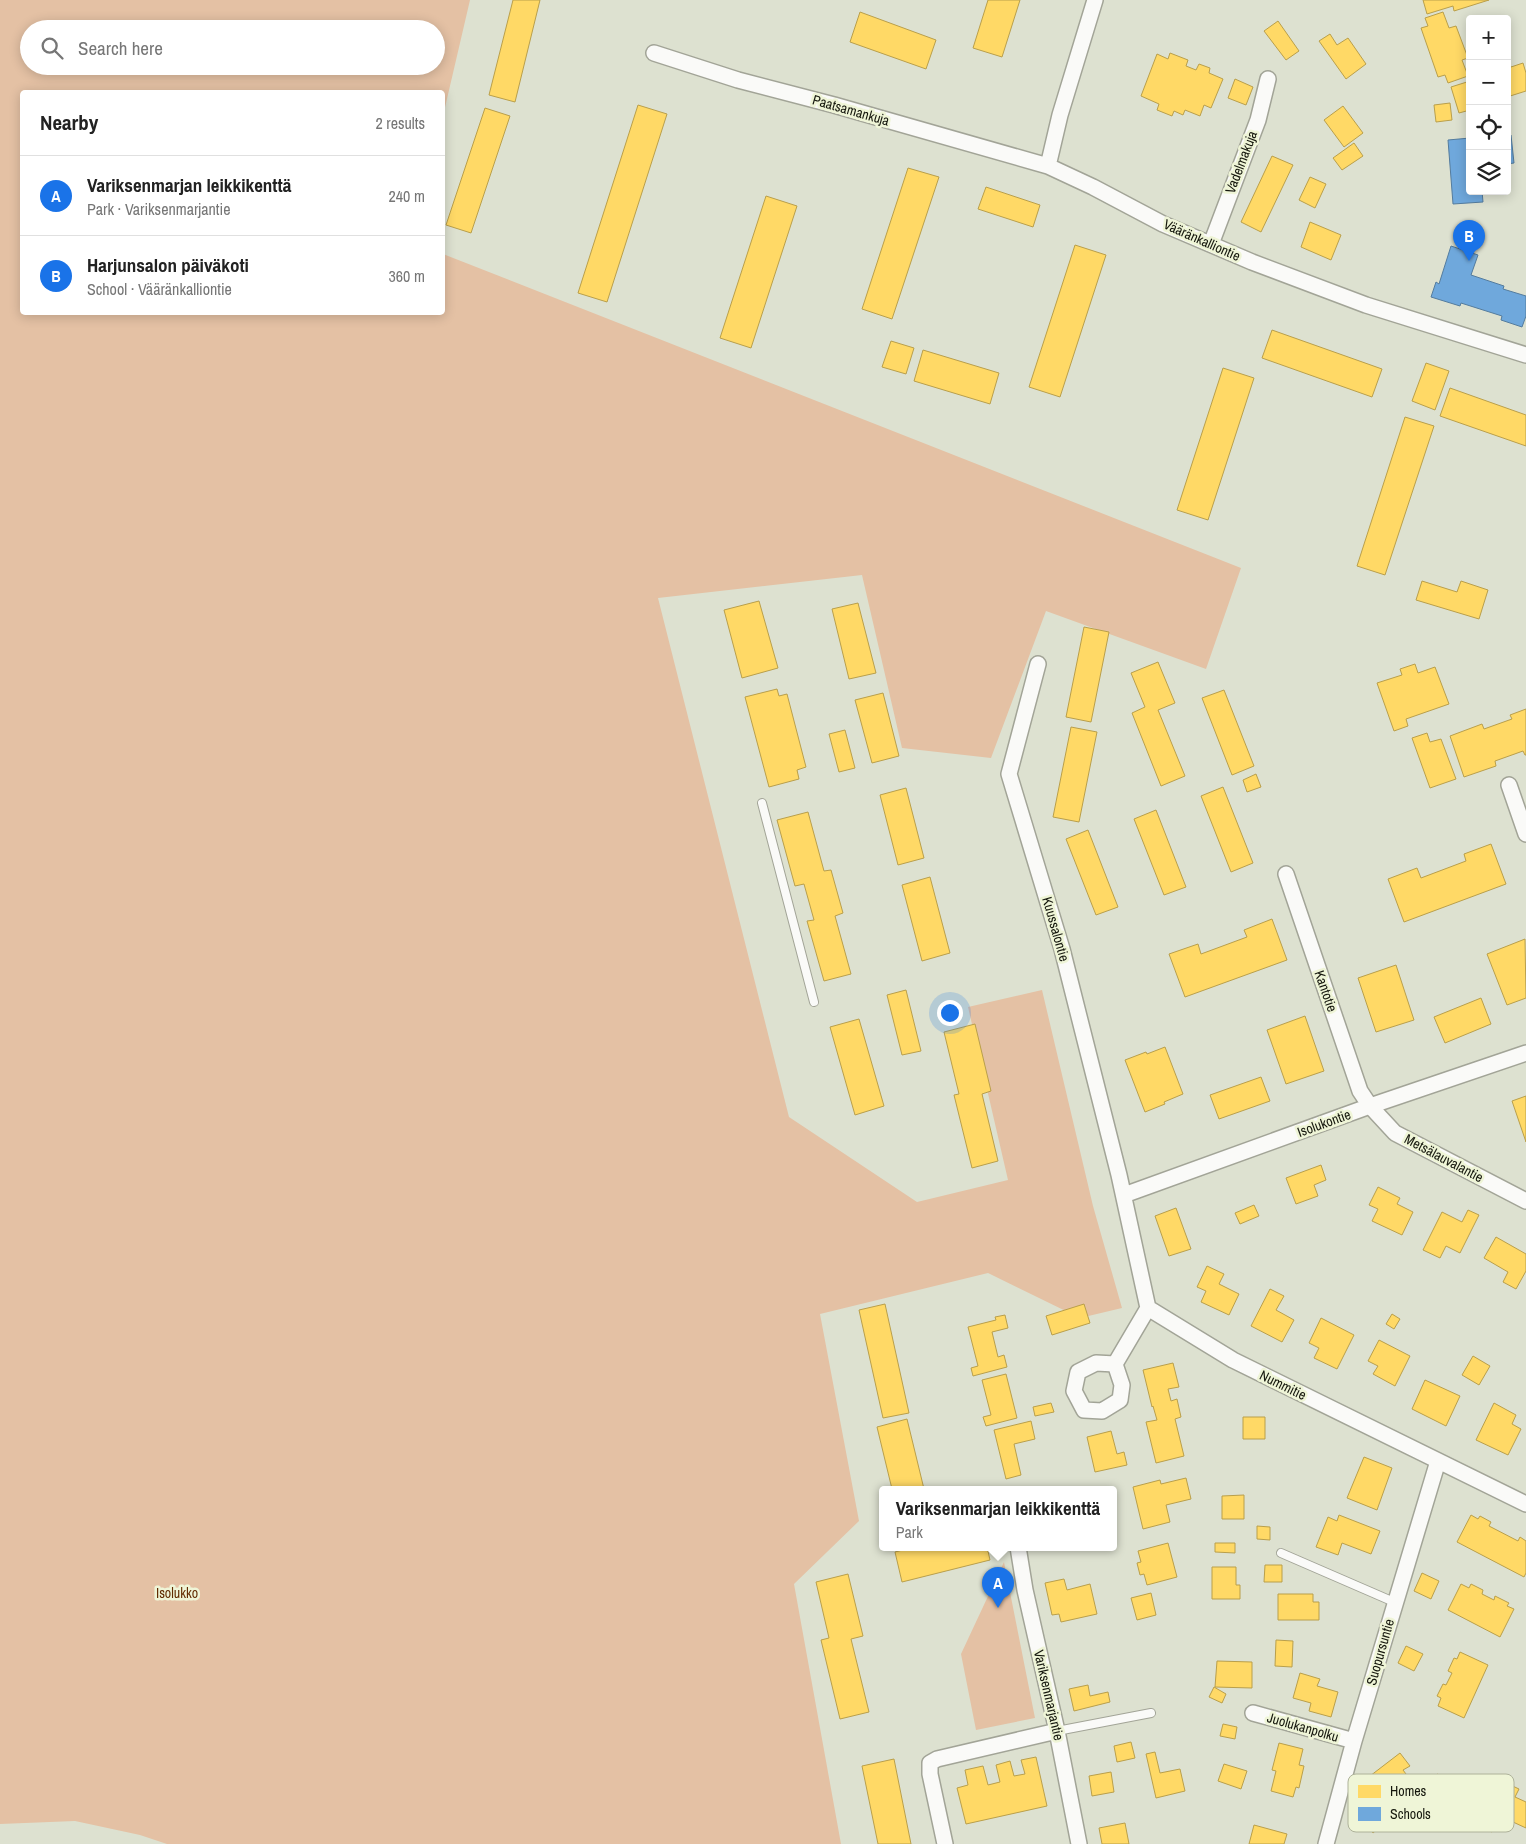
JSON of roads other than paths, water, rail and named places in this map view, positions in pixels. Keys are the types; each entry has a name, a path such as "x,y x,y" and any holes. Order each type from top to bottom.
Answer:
{"street":[{"path":"1048,166 1060,115 1095,0"},
{"name":"Paatsamankuja","path":"654,53 738,80 825,102 1048,166"},
{"name":"Vadelmakuja","path":"1211,244 1258,120 1268,79"},
{"name":"Vääränkalliontie","path":"1048,166 1093,187 1163,224 1252,262 1366,305 1526,355"},
{"name":"Kuussalontie","path":"1038,664 1009,774 1062,949 1124,1195"},
{"path":"1509,784 1526,834"},
{"name":"Kantotie","path":"1286,874 1360,1091 1370,1106"},
{"name":"Isolukontie","path":"1124,1195 1370,1106 1526,1053"},
{"name":"Metsälauvalantie","path":"1370,1106 1395,1133 1526,1201"},
{"path":"1115,1364 1148,1308 1124,1195"},
{"name":"Nummitie","path":"1148,1308 1233,1360 1526,1504"},
{"name":"Suopursuntie","path":"1326,1844 1394,1602 1438,1460"},
{"name":"Variksenmarjantie","path":"1019,1551 1025,1590 1057,1731 1079,1844"},
{"name":"Juolukanpolku","path":"1253,1713 1354,1741"},
{"path":"945,1844 930,1774 930,1763 937,1759 1057,1731"}],"lane":[{"path":"762,803 814,1002"},
{"path":"1281,1553 1394,1602"},
{"path":"1057,1731 1151,1714"}],"place":[{"name":"Harjunsalon päiväkoti","path":"1469,261"},
{"name":"Variksenmarjan leikkikenttä","path":"998,1608"}],"park label":[{"name":"Isolukko","path":"177,1593"}]}
